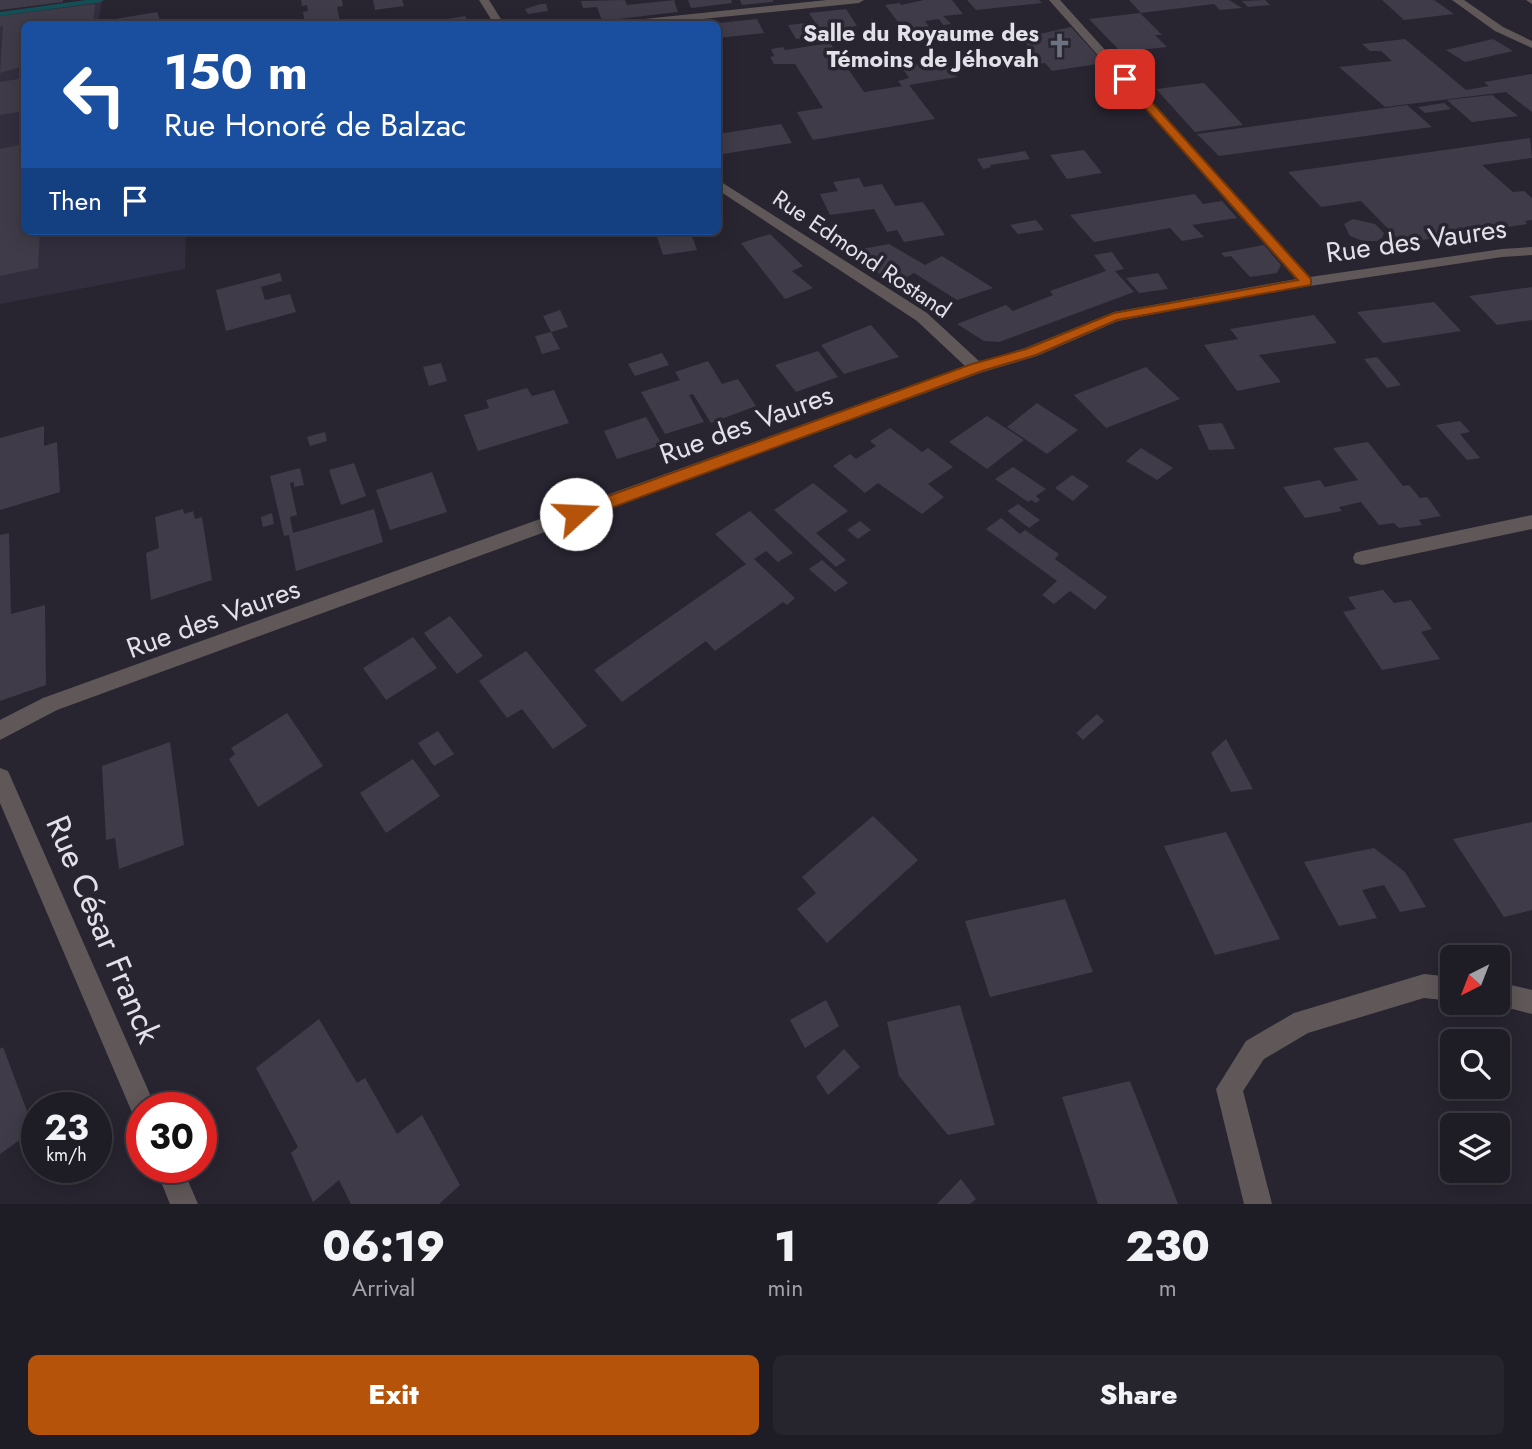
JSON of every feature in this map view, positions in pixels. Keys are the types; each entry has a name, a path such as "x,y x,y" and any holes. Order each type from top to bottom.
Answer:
{"street":[{"path":"484,0 497,21"},
{"path":"654,21 859,0"},
{"path":"1054,0 1307,282"},
{"path":"1457,0 1499,29 1532,45"},
{"name":"Rue Edmond Rostand","path":"721,186 922,317 977,368"},
{"name":"Rue des Vaures","path":"0,731 50,704 977,368 1031,352 1114,317 1307,282 1502,253 1532,251"},
{"path":"1362,558 1532,522"},
{"name":"Rue César Franck","path":"0,778 136,1092"},
{"path":"1258,1204 1229,1089 1255,1050 1303,1022 1424,986 1440,988"},
{"path":"1510,997 1532,1002"},
{"path":"175,1183 184,1204"}],"shaded area":[{"path":"102,0 98,21 21,21 21,235 186,235 185,269 0,304 0,15"}],"building":[{"path":"0,0 63,0 63,2 0,10"},
{"path":"301,0 342,0 343,6 337,7 340,21 304,21 303,12 308,11 307,5 302,6"},
{"path":"373,0 402,0 404,6 375,10"},
{"path":"625,0 627,5 674,0 678,12 602,21 597,7 583,8 581,1"},
{"path":"688,0 731,0 732,3 691,8"},
{"path":"740,0 773,0 773,2 742,5"},
{"path":"952,0 963,14 943,16 951,24 943,25 939,19 925,21 929,27 915,32 905,22 898,22 885,5"},
{"path":"967,0 1039,0 1042,3 976,10"},
{"path":"1129,0 1229,0 1242,8 1220,10 1214,4 1141,13"},
{"path":"1265,0 1270,5 1248,7 1242,1"},
{"path":"1382,0 1434,0 1454,14 1404,20"},
{"path":"95,4 93,21 21,21 21,67 0,73 3,26 0,27 0,16"},
{"path":"546,4 548,11 528,14 525,9"},
{"path":"846,9 857,26 835,29 837,32 824,33 825,35 796,39 788,25 815,22 809,13"},
{"path":"157,12 160,20 116,21 115,19"},
{"path":"1140,13 1162,35 1155,35 1167,47 1121,52 1089,19"},
{"path":"465,16 468,21 436,21"},
{"path":"757,19 764,33 721,38 721,23"},
{"name":"Salle du Royaume des Témoins de Jéhovah","path":"1071,27 1104,63 1052,71 1045,63 1016,68 1009,59 1036,55 1021,38"},
{"path":"1405,39 1466,90 1489,86 1484,82 1532,74 1532,112 1506,92 1385,107 1339,67 1392,61 1381,51 1370,51 1362,44"},
{"path":"1493,39 1513,51 1465,62 1446,50"},
{"path":"830,43 864,92 902,86 898,81 909,78 900,64 915,62 920,68 941,65 939,62 945,61 957,77 909,85 935,119 813,140 797,112 823,108 795,64 774,64 770,57 774,56 771,49 783,47 785,50"},
{"path":"21,78 21,112 0,115 0,82"},
{"path":"1204,83 1243,125 1195,132 1156,89"},
{"path":"1492,95 1518,116 1472,122 1447,100"},
{"path":"1444,103 1451,109 1425,113 1418,107"},
{"path":"1407,105 1432,127 1219,156 1197,134"},
{"path":"781,124 792,143 723,154 721,134"},
{"path":"1530,138 1532,158 1482,165 1513,192 1524,191 1532,198 1532,220 1525,221 1527,224 1402,243 1361,201 1321,207 1288,172"},
{"path":"21,145 21,235 40,235 38,268 0,276 0,149"},
{"path":"1084,150 1102,173 1067,179 1050,155"},
{"path":"1025,151 1030,159 990,165 991,167 983,169 977,159"},
{"path":"859,178 864,187 882,184 895,206 923,202 945,235 904,242 897,230 887,232 874,209 830,215 820,194 838,191 833,182"},
{"path":"1195,194 1203,204 1222,201 1237,218 1192,225 1204,237 1182,241 1170,228 1094,242 1070,215"},
{"path":"1353,219 1375,224 1384,233 1382,238 1377,241 1363,241 1350,236 1344,224"},
{"path":"1036,220 1044,230 1018,234 1010,225"},
{"path":"770,234 803,266 792,271 813,288 785,299 741,243"},
{"path":"656,235 691,235 697,250 663,255"},
{"path":"889,244 925,265 942,256 993,288 957,300 914,273 896,284 845,252"},
{"path":"1264,245 1281,265 1277,273 1250,277 1231,256 1225,257 1221,253"},
{"path":"1112,252 1124,269 1115,271 1134,292 999,342 984,341 957,324 1006,305 1013,311 1053,295 1050,291 1106,271 1094,255"},
{"path":"280,273 282,281 261,287 265,300 290,294 296,312 226,331 216,290"},
{"path":"1158,273 1168,289 1139,293 1126,278"},
{"path":"1532,287 1532,320 1497,325 1469,296"},
{"path":"1434,302 1461,331 1383,343 1357,312"},
{"path":"560,310 568,327 551,332 543,316"},
{"path":"1314,315 1337,343 1259,355 1281,382 1237,391 1204,345 1238,339 1230,329"},
{"path":"871,325 899,357 844,374 821,345"},
{"path":"551,332 560,349 542,354 535,336"},
{"path":"818,351 838,377 796,392 775,365"},
{"path":"662,353 669,365 635,376 628,364"},
{"path":"1377,357 1401,385 1387,388 1364,359"},
{"path":"708,361 722,384 738,379 756,406 711,423 693,394 689,395 704,422 665,434 641,392 680,380 675,372"},
{"path":"441,363 447,381 429,386 423,367"},
{"path":"1146,367 1180,399 1106,428 1074,395"},
{"path":"527,388 532,396 554,390 569,423 478,451 464,415 489,408 486,400"},
{"path":"1037,403 1078,430 1047,454 1007,427"},
{"path":"987,416 1024,440 987,469 949,442"},
{"path":"646,417 662,445 617,459 604,431"},
{"path":"1460,421 1470,432 1460,434 1480,458 1467,460 1436,425"},
{"path":"1222,423 1235,449 1209,450 1198,425"},
{"path":"44,426 44,446 57,442 60,492 0,510 0,438"},
{"path":"890,428 922,452 928,448 953,467 928,484 944,497 922,514 878,483 865,493 833,466 850,454 856,459 876,446 870,441"},
{"path":"325,432 327,441 310,446 307,437"},
{"path":"1368,442 1403,486 1409,485 1420,498 1427,497 1441,516 1419,520 1422,525 1399,528 1394,523 1379,525 1361,502 1339,507 1342,511 1305,518 1283,487 1320,480 1325,487 1358,480 1333,448"},
{"path":"1141,448 1173,468 1157,480 1126,461"},
{"path":"354,463 366,496 341,505 329,470"},
{"path":"1013,467 1046,489 1036,496 1040,500 1036,503 1031,500 1028,502 995,479"},
{"path":"300,468 304,485 294,487 294,482 290,483 297,515 290,517 293,533 374,509 383,542 296,571 289,535 284,536 270,476"},
{"path":"432,472 447,512 390,530 376,490"},
{"path":"1072,475 1089,486 1073,501 1055,488"},
{"path":"813,483 848,511 816,533 846,560 836,567 774,510"},
{"path":"1018,504 1040,520 1029,528 1007,511"},
{"path":"183,509 184,514 193,511 195,519 202,517 212,580 151,600 146,553 159,548 155,517"},
{"path":"750,511 793,553 778,562 766,551 754,559 795,598 787,605 783,602 715,651 706,641 622,702 594,670 746,564 715,534"},
{"path":"272,513 274,524 263,527 261,517"},
{"path":"1001,518 1020,534 1025,530 1059,554 1055,559 1107,597 1095,610 1070,591 1054,604 1042,595 1057,581 986,529"},
{"path":"860,521 871,530 858,539 847,530"},
{"path":"9,533 11,614 45,605 46,685 0,701 0,535"},
{"path":"822,560 848,583 835,592 809,569"},
{"path":"1383,590 1394,603 1411,600 1432,629 1421,632 1440,659 1382,670 1343,612 1356,609 1348,597"},
{"path":"450,616 483,656 457,674 424,633"},
{"path":"413,637 437,668 386,700 363,668"},
{"path":"526,651 587,726 553,749 522,709 507,718 479,681"},
{"path":"287,713 323,766 258,807 229,759 235,754 231,748"},
{"path":"1097,714 1104,721 1083,740 1076,733"},
{"path":"438,731 454,754 434,766 418,743"},
{"path":"1226,739 1253,789 1231,792 1211,753"},
{"path":"170,742 184,845 119,869 115,838 106,840 102,766"},
{"path":"413,759 440,796 386,833 360,793"},
{"path":"873,816 918,860 827,943 797,909 816,893 802,877"},
{"path":"1532,822 1532,910 1504,917 1453,839"},
{"path":"1226,832 1280,939 1215,955 1164,846"},
{"path":"1374,848 1405,872 1426,907 1400,912 1384,885 1362,890 1377,918 1339,926 1304,862"},
{"path":"1065,899 1093,972 990,997 965,921"},
{"path":"826,1000 839,1026 805,1048 790,1020"},
{"path":"960,1005 995,1125 948,1135 899,1076 887,1022"},
{"path":"319,1019 357,1083 365,1078 397,1134 422,1115 460,1185 439,1204 351,1204 339,1180 313,1202 291,1153 298,1147 256,1068"},
{"path":"3,1047 21,1095 21,1139 0,1154 0,1049"},
{"path":"844,1049 860,1067 828,1095 816,1077"},
{"path":"1130,1081 1178,1204 1098,1204 1062,1097"},
{"path":"961,1179 976,1199 970,1204 937,1204"}],"waterway":[{"path":"0,14 101,0"}],"place":[{"name":"Salle du Royaume des Témoins de Jéhovah","path":"1059,46"}],"route":[{"path":"576,514 977,368 1031,352 1114,317 1307,282 1125,79"}]}
